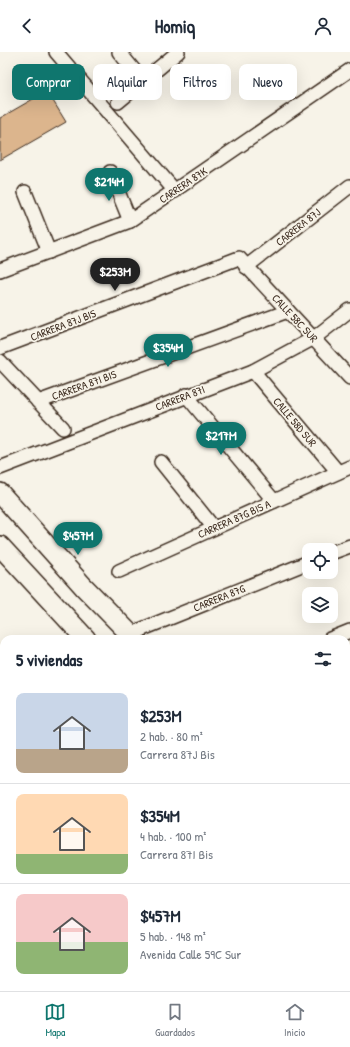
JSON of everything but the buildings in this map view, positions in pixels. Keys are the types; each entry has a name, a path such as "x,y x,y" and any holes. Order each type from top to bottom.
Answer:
{"main road":[{"path":"0,493 84,587 131,635"},
{"path":"0,546 82,635"}],"street":[{"path":"56,52 175,191"},
{"path":"119,52 129,64"},
{"path":"162,65 178,52"},
{"name":"CARRERA 87K","path":"0,270 130,221 350,70"},
{"path":"110,172 130,221"},
{"name":"CARRERA 87J","path":"243,262 350,186"},
{"path":"25,192 49,252"},
{"name":"CALLE 58C SUR","path":"243,262 350,378"},
{"name":"CARRERA 87J BIS","path":"0,348 243,262"},
{"name":"CARRERA 87I","path":"0,468 186,395 252,371 314,338 350,310"},
{"name":"CARRERA 87I BIS","path":"38,402 288,311"},
{"path":"0,361 63,428"},
{"name":"CALLE 58D SUR","path":"252,371 338,472"},
{"path":"186,395 274,501"},
{"path":"161,462 214,528"},
{"name":"CARRERA 87G BIS A","path":"119,571 350,467"},
{"path":"338,550 350,546"},
{"name":"CARRERA 87G","path":"134,635 302,565"},
{"path":"340,635 350,631"}]}
